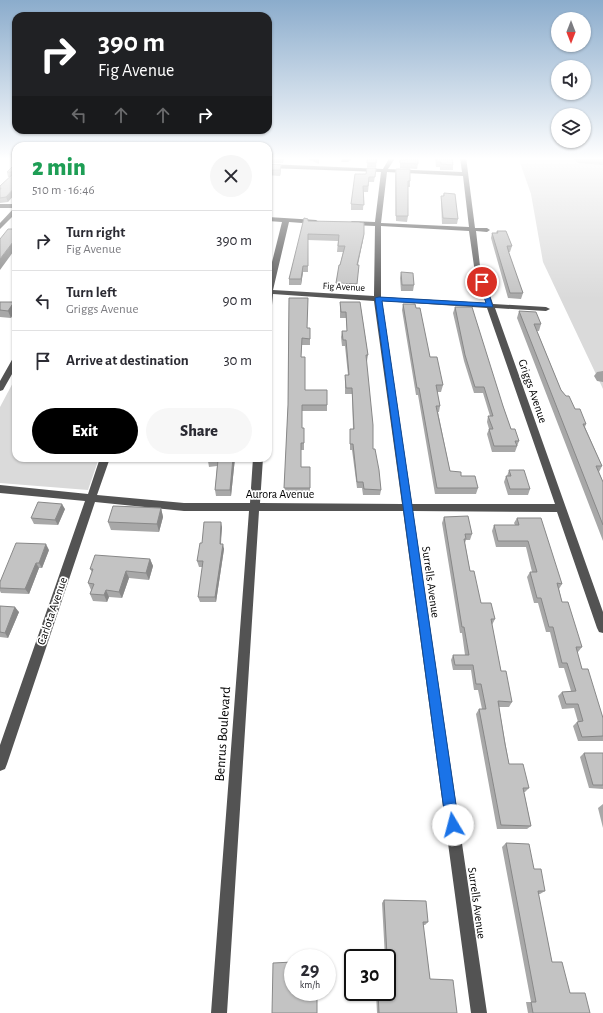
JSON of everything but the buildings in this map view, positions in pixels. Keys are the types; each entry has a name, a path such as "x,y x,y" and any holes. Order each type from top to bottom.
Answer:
{"street":[{"name":"Surrells Avenue","path":"380,204 378,225 377,286 479,1013"},
{"name":"Griggs Avenue","path":"470,204 477,266 603,628"},
{"path":"0,206 12,207"},
{"path":"0,227 12,212"},
{"path":"272,219 324,222"},
{"path":"272,276 286,220"},
{"path":"347,223 487,230"},
{"name":"Fig Avenue","path":"272,292 546,309"},
{"path":"0,388 12,367"},
{"name":"Carlota Avenue","path":"0,764 104,462"},
{"name":"Benrus Boulevard","path":"219,1013 258,462"},
{"name":"Aurora Avenue","path":"0,489 184,507 561,508"}],"shaded area":[{"path":"533,204 603,204 603,389 543,262"},
{"path":"12,384 12,462 98,462 88,490 0,483 0,407"}],"route":[{"path":"453,825 409,521 379,298 490,305 482,282"}]}
